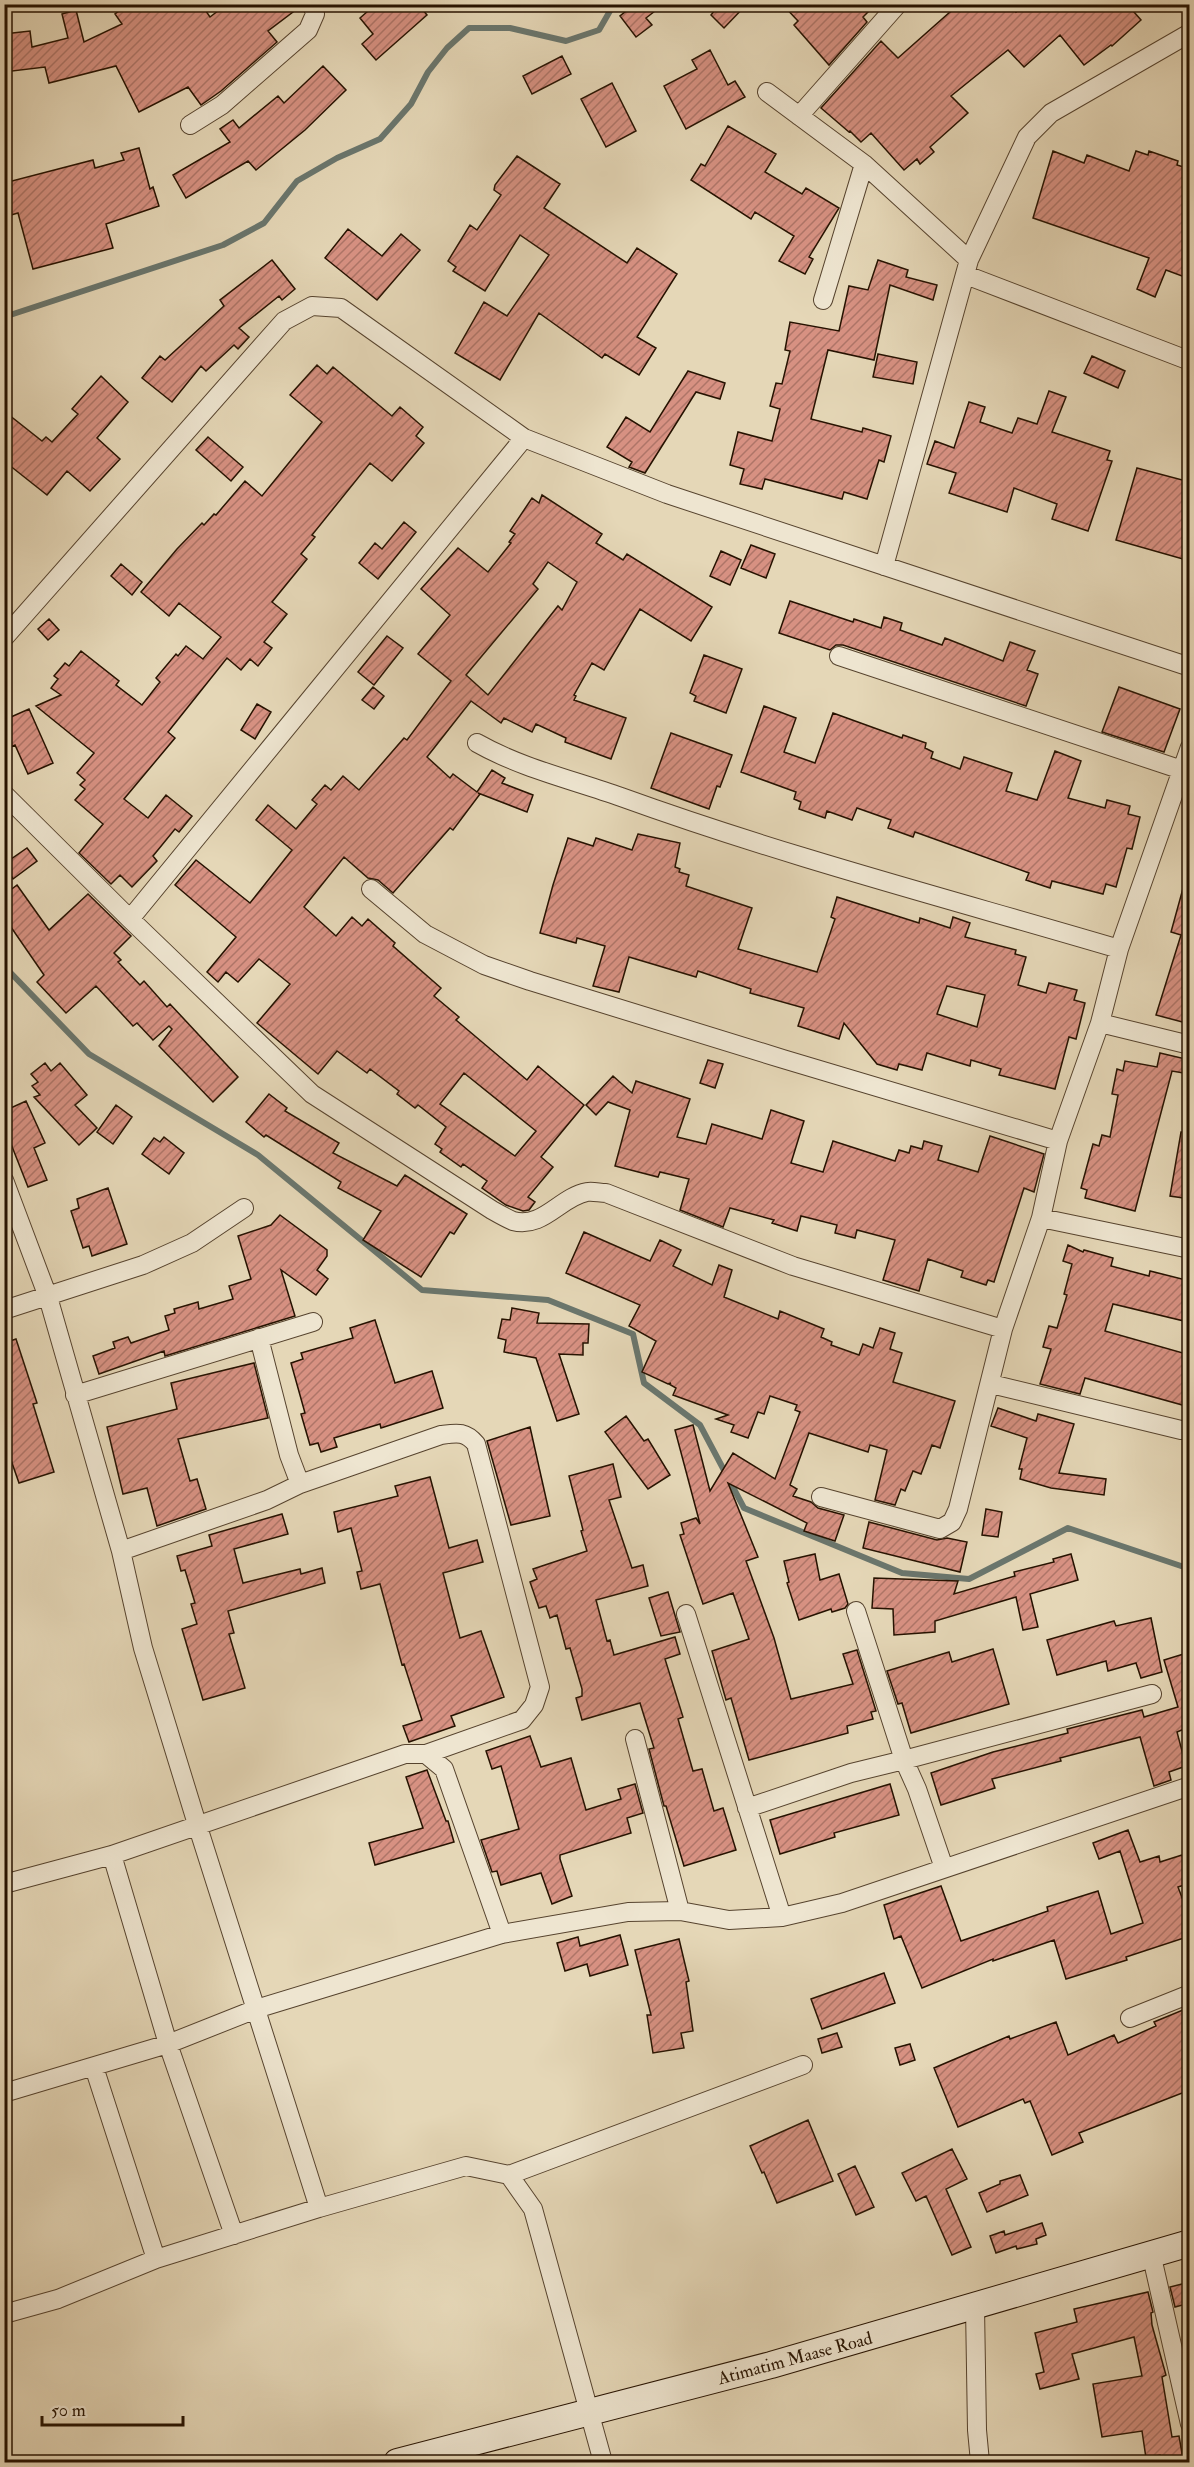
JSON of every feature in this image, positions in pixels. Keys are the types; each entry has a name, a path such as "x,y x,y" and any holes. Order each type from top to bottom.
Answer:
{"main road":[{"name":"Atimatim Maase Road","path":"397,2463 771,2365 1190,2243"}],"street":[{"path":"190,125 222,105 308,30 315,14 312,4"},
{"path":"799,116 898,4"},
{"path":"884,566 967,268 1027,137 1052,113 1190,33"},
{"path":"767,92 864,164 967,268 1190,361"},
{"path":"823,300 864,164"},
{"path":"4,638 284,321 312,306 341,308 524,438 667,494 1190,667"},
{"path":"130,919 524,438"},
{"path":"839,656 1182,770"},
{"path":"477,743 518,763 586,784 709,830 1119,949"},
{"path":"821,1497 940,1529 952,1522 958,1509 1003,1329 1041,1218 1058,1141 1100,1023 1119,949 1190,747"},
{"path":"4,794 312,1094 492,1210 514,1221 532,1222 549,1214 570,1199 587,1192 606,1193 793,1266 1003,1329"},
{"path":"371,889 425,933 494,968 783,1059 1058,1141"},
{"path":"1100,1023 1190,1045"},
{"path":"4,1180 48,1297 121,1551 143,1648 319,2208"},
{"path":"4,1310 153,1260 192,1243 244,1208"},
{"path":"1041,1218 1190,1249"},
{"path":"75,1395 313,1322"},
{"path":"259,1338 289,1455 300,1484"},
{"path":"991,1384 1181,1430"},
{"path":"4,1884 112,1854 405,1754 426,1754 522,1720 534,1705 540,1687 476,1444 470,1436 461,1432 441,1435 300,1484 267,1500 121,1551"},
{"path":"856,1611 904,1760 917,1789 944,1868"},
{"path":"686,1614 782,1917"},
{"path":"747,1808 851,1773 1152,1694"},
{"path":"634,1739 681,1911"},
{"path":"426,1754 444,1769 502,1934"},
{"path":"4,2093 168,2044 256,2009 502,1934 628,1912 681,1911 729,1920 782,1917 842,1903 1190,1786"},
{"path":"112,1854 168,2044 234,2235"},
{"path":"1130,2018 1190,1994"},
{"path":"4,2314 58,2299 156,2259 319,2208 466,2166 509,2175 802,2065"},
{"path":"94,2067 156,2259"},
{"path":"509,2175 533,2209 591,2412 603,2463"},
{"path":"1151,2253 1190,2424"},
{"path":"975,2307 977,2430 980,2463"}],"building":[{"path":"128,4 201,4 210,17 227,4 301,6 268,31 277,42 221,91 201,105 188,87 139,112 116,66 49,83 45,67 4,72 4,34 30,31 32,47 68,38 62,14 76,10 84,42 122,24 115,14"},
{"path":"376,4 418,4 427,15 376,60 362,44 373,34 360,18"},
{"path":"635,4 664,4 646,18 652,25 636,37 620,16"},
{"path":"720,4 747,4 724,28 711,15"},
{"path":"782,4 876,4 863,17 867,22 829,65 794,25 798,21"},
{"path":"959,4 1011,4 1016,12 1025,4 1127,4 1141,20 1112,46 1084,65 1060,35 1024,67 1008,50 951,96 968,113 930,147 934,152 920,164 917,159 904,170 871,133 861,142 821,108 881,41 898,58"},
{"path":"710,50 728,85 735,81 745,97 686,129 664,86 697,69 692,60"},
{"path":"562,56 571,74 532,94 523,76"},
{"path":"323,66 346,90 305,130 256,170 248,161 186,198 173,175 230,142 220,129 233,120 239,128 278,96 284,103"},
{"path":"612,83 636,131 606,147 581,99"},
{"path":"728,126 776,154 765,172 802,194 806,188 839,208 809,257 813,259 805,274 779,261 794,236 755,212 751,219 691,180 701,164 705,166"},
{"path":"139,148 150,189 153,187 159,206 106,224 113,248 33,269 18,213 4,217 4,183 93,160 95,168 124,160 121,153"},
{"path":"1053,151 1084,163 1087,155 1129,171 1136,151 1148,155 1149,151 1178,161 1177,165 1190,169 1190,279 1166,270 1155,297 1137,289 1149,258 1033,218"},
{"path":"517,156 560,184 544,208 627,263 637,248 677,274 637,337 656,348 639,375 605,354 602,358 539,313 500,380 455,353 484,302 507,316 549,255 520,235 485,291 453,271 456,267 448,261 470,225 477,230 501,195 494,190 495,185"},
{"path":"348,229 382,256 401,234 420,250 377,300 325,258"},
{"path":"272,260 295,289 282,300 279,296 239,328 249,337 238,349 234,345 206,371 201,366 172,402 142,378 160,356 165,360 224,306 220,300"},
{"path":"878,260 908,270 906,277 937,285 933,300 890,285 874,360 828,350 811,419 862,432 863,428 891,436 884,462 879,460 867,499 844,492 842,499 765,479 762,489 740,484 744,469 730,465 738,432 772,441 780,409 770,406 776,383 782,384 790,351 785,350 790,322 839,331 849,286 868,290"},
{"path":"878,354 917,362 913,384 873,377"},
{"path":"1092,356 1125,371 1118,388 1084,373"},
{"path":"317,365 327,374 333,367 392,416 400,407 423,427 416,436 424,443 392,481 370,463 312,535 315,537 301,554 307,559 272,602 287,614 264,642 272,648 258,666 250,659 241,670 227,658 168,732 175,738 124,799 148,818 166,795 192,816 179,832 175,829 153,856 157,861 132,887 120,875 111,884 79,853 103,824 75,800 85,789 80,785 85,780 77,773 94,753 36,706 61,695 51,688 58,679 54,676 65,663 69,666 81,651 119,681 116,685 142,705 160,682 156,678 176,654 178,656 186,646 203,659 221,637 179,603 169,616 141,592 177,549 202,523 204,525 214,514 216,515 245,481 262,496 322,422 290,395"},
{"path":"688,371 725,383 720,399 696,392 645,473 629,467 632,462 607,447 626,417 650,432"},
{"path":"101,376 128,402 97,438 120,459 90,491 67,471 47,495 4,461 4,411 42,441 46,437 52,442 78,414 72,409"},
{"path":"1049,391 1066,397 1052,432 1110,451 1107,460 1112,461 1088,531 1052,519 1057,504 1014,488 1007,512 949,493 956,473 927,464 935,441 954,448 969,402 985,407 980,422 1012,433 1018,418 1037,424"},
{"path":"208,437 243,467 231,481 196,450"},
{"path":"1137,468 1190,482 1190,561 1116,540"},
{"path":"542,495 602,534 596,543 623,560 627,554 712,607 691,641 640,609 604,670 592,663 574,695 576,696 574,700 626,718 611,759 565,742 566,738 536,724 532,732 504,718 501,723 471,701 427,757 450,778 453,774 477,792 492,770 505,778 502,783 533,795 527,812 478,793 480,794 453,830 450,828 393,893 378,880 368,878 344,857 304,907 336,936 352,917 362,926 368,919 395,943 393,946 441,988 434,996 459,1017 456,1020 527,1080 538,1066 584,1105 541,1157 553,1167 528,1197 535,1202 529,1210 523,1211 506,1205 482,1188 487,1181 463,1164 461,1167 440,1152 442,1149 435,1144 446,1127 418,1105 415,1108 397,1094 399,1091 370,1069 367,1073 337,1051 318,1074 257,1023 290,984 259,959 238,982 226,972 218,982 207,972 236,937 175,885 196,860 250,903 292,850 256,820 268,805 296,829 317,804 312,800 325,785 331,790 343,776 359,790 404,738 407,740 451,681 418,654 450,615 421,589 458,548 488,572 511,543 509,542 515,534 510,531 532,498 539,503","holes":["548,562 577,582 562,610 558,606 488,695 466,675 538,589 533,584","464,1073 536,1131 515,1156 440,1104"]},
{"path":"404,522 416,532 378,579 359,563 375,543 382,549"},
{"path":"751,545 775,554 766,578 741,568"},
{"path":"721,551 741,560 730,585 710,576"},
{"path":"121,564 142,582 132,595 111,576"},
{"path":"790,601 853,622 854,619 881,628 884,617 902,623 900,630 942,645 945,638 1003,661 1010,642 1035,651 1027,670 1038,674 1026,706 843,645 836,645 830,650 779,633"},
{"path":"49,619 59,630 48,640 38,629"},
{"path":"387,636 403,648 374,685 358,672"},
{"path":"704,655 742,669 726,713 694,701 696,696 690,693"},
{"path":"373,687 384,696 374,709 362,700"},
{"path":"1119,687 1180,709 1164,752 1102,732"},
{"path":"257,704 271,712 255,739 241,730"},
{"path":"764,706 796,718 784,752 815,763 833,713 902,738 903,735 926,743 925,748 933,752 931,758 960,769 964,757 1012,773 1006,791 1037,800 1055,751 1081,761 1068,798 1105,808 1107,800 1130,806 1128,814 1140,817 1132,849 1127,848 1116,887 1106,884 1103,894 1052,881 1050,888 1026,880 1029,873 915,832 913,837 888,828 891,820 857,808 852,820 827,811 825,818 799,809 801,802 794,799 796,792 741,772"},
{"path":"29,709 53,763 28,774 15,745 4,750 4,720"},
{"path":"671,733 732,755 709,809 651,788"},
{"path":"638,834 680,843 675,867 680,869 679,872 689,875 686,886 752,908 738,949 817,972 835,919 831,917 837,897 919,923 920,918 950,928 953,917 970,923 965,937 1016,950 1015,954 1026,957 1018,985 1046,993 1049,983 1077,990 1074,1000 1085,1003 1076,1039 1069,1037 1055,1089 999,1075 1001,1069 971,1060 970,1066 927,1053 922,1070 899,1064 897,1070 877,1064 844,1023 839,1039 798,1026 804,1008 750,993 751,989 698,971 696,977 629,957 619,992 593,986 605,946 577,938 576,943 540,933 553,885 568,838 593,846 596,838 632,850","holes":["947,986 985,995 977,1027 937,1014"]},
{"path":"27,848 37,861 13,879 4,864"},
{"path":"1185,881 1190,882 1190,1024 1156,1015 1181,935 1171,932"},
{"path":"17,885 49,930 88,894 131,936 114,953 121,960 118,962 140,985 144,981 167,1007 170,1004 238,1077 213,1102 159,1046 172,1029 169,1026 153,1040 137,1023 133,1026 96,986 66,1013 37,982 44,975 4,917 4,895"},
{"path":"1160,1053 1190,1060 1190,1074 1172,1071 1135,1211 1085,1198 1087,1190 1081,1188 1093,1144 1099,1146 1102,1135 1110,1137 1118,1095 1112,1094 1117,1069 1123,1071 1125,1061 1157,1067"},
{"path":"708,1060 723,1064 715,1088 700,1083"},
{"path":"45,1063 51,1071 60,1063 87,1095 75,1105 97,1128 79,1145 34,1097 40,1095 32,1086 38,1082 31,1074"},
{"path":"613,1076 632,1093 636,1081 690,1099 677,1137 706,1144 712,1124 762,1139 771,1110 804,1121 791,1163 823,1172 833,1141 895,1161 899,1150 909,1153 911,1146 922,1149 924,1141 942,1146 938,1160 978,1172 990,1136 1044,1154 1034,1192 1024,1188 994,1282 988,1280 986,1285 961,1277 963,1271 928,1259 919,1291 883,1280 895,1240 857,1230 855,1238 835,1233 837,1225 801,1216 797,1231 772,1223 774,1220 730,1208 723,1227 680,1210 689,1179 660,1172 658,1177 615,1166 630,1110 608,1102 596,1115 586,1105"},
{"path":"269,1094 287,1108 285,1111 339,1143 333,1153 397,1186 405,1175 467,1214 454,1234 450,1232 421,1277 363,1240 381,1211 338,1188 341,1182 266,1135 264,1137 246,1122"},
{"path":"26,1101 45,1143 34,1148 47,1180 28,1187 11,1144 9,1145 4,1135 4,1111"},
{"path":"116,1105 132,1117 113,1144 97,1132"},
{"path":"1181,1132 1190,1133 1190,1199 1170,1196"},
{"path":"164,1137 184,1153 169,1174 142,1154 154,1138 160,1142"},
{"path":"108,1188 127,1244 92,1256 89,1246 83,1248 71,1211 79,1208 77,1199"},
{"path":"280,1215 327,1250 327,1256 317,1270 328,1279 316,1295 281,1270 295,1316 165,1356 164,1351 99,1374 93,1356 115,1348 113,1342 128,1337 131,1343 169,1330 165,1316 175,1313 174,1309 198,1302 199,1309 233,1299 229,1286 251,1279 238,1236 271,1225"},
{"path":"584,1232 650,1261 660,1240 681,1250 673,1266 712,1285 719,1265 732,1270 724,1297 778,1319 780,1311 824,1329 821,1337 832,1342 831,1345 859,1355 863,1344 873,1348 880,1328 895,1333 890,1349 902,1353 893,1382 955,1401 940,1448 932,1445 921,1474 913,1471 905,1491 901,1489 895,1505 875,1500 887,1450 870,1445 868,1452 809,1433 790,1485 797,1489 793,1496 811,1502 818,1508 844,1515 835,1541 804,1531 807,1523 728,1483 758,1557 746,1561 774,1638 791,1699 853,1684 843,1654 857,1650 876,1711 871,1712 873,1719 847,1726 848,1733 749,1760 731,1698 726,1700 712,1651 749,1639 733,1593 703,1604 680,1535 684,1534 681,1523 696,1518 700,1524 675,1430 693,1425 710,1491 733,1453 775,1479 800,1412 795,1410 797,1405 770,1396 764,1414 758,1412 748,1438 731,1432 734,1425 716,1419 728,1415 673,1395 676,1388 669,1384 671,1383 668,1384 642,1372 656,1341 629,1326 640,1305 566,1273"},
{"path":"1068,1245 1083,1252 1084,1250 1113,1258 1111,1266 1149,1276 1150,1271 1190,1281 1190,1300 1184,1321 1113,1304 1105,1331 1190,1355 1190,1396 1186,1406 1085,1378 1080,1394 1040,1384 1051,1349 1043,1347 1049,1326 1057,1328 1067,1295 1064,1294 1072,1264 1063,1261"},
{"path":"512,1308 539,1313 537,1323 589,1324 588,1343 583,1343 583,1355 559,1354 579,1414 557,1421 536,1358 504,1352 506,1340 498,1338 502,1319 510,1320"},
{"path":"375,1320 395,1383 432,1371 443,1408 381,1428 380,1424 334,1438 337,1447 321,1452 318,1443 310,1445 301,1414 305,1413 291,1363 303,1359 301,1353 353,1338 350,1328"},
{"path":"16,1339 37,1403 33,1404 54,1472 19,1483 4,1440 4,1432 11,1429 4,1408 4,1343"},
{"path":"254,1363 268,1418 178,1439 190,1481 197,1479 206,1509 157,1526 147,1488 123,1494 107,1427 177,1409 171,1383"},
{"path":"998,1408 1036,1421 1038,1414 1074,1424 1059,1473 1106,1479 1104,1495 1051,1488 1020,1479 1022,1469 1019,1469 1027,1438 991,1426"},
{"path":"626,1416 644,1441 648,1439 670,1475 648,1489 605,1432"},
{"path":"530,1427 550,1516 511,1525 487,1441"},
{"path":"613,1464 621,1497 609,1500 632,1568 643,1565 648,1586 596,1600 607,1641 610,1640 614,1655 675,1637 680,1654 665,1659 683,1717 678,1719 693,1771 702,1769 714,1811 723,1808 736,1850 684,1866 666,1806 664,1806 649,1749 654,1748 640,1703 582,1720 576,1698 582,1696 582,1689 570,1648 566,1649 557,1615 550,1618 546,1606 539,1608 530,1582 537,1579 533,1569 587,1551 569,1476"},
{"path":"430,1477 449,1548 477,1540 483,1562 443,1573 460,1638 481,1631 504,1697 451,1716 455,1726 409,1742 403,1726 422,1720 404,1664 402,1665 380,1584 361,1589 357,1572 362,1571 351,1528 338,1532 334,1512 398,1496 395,1486"},
{"path":"986,1509 1002,1512 998,1537 982,1535"},
{"path":"282,1514 288,1534 234,1549 243,1583 300,1569 301,1574 322,1568 325,1583 228,1611 234,1633 229,1634 245,1688 203,1700 182,1629 197,1624 191,1604 195,1603 185,1570 181,1571 177,1556 212,1546 209,1535"},
{"path":"869,1522 937,1540 947,1538 967,1542 960,1572 863,1548"},
{"path":"815,1554 820,1580 839,1574 848,1604 845,1608 832,1612 831,1609 799,1620 787,1583 789,1582 784,1561"},
{"path":"1071,1554 1078,1580 1030,1594 1038,1627 1023,1630 1016,1597 935,1621 935,1632 894,1635 893,1609 872,1608 874,1578 958,1581 954,1594 1015,1576 1014,1572 1054,1562 1053,1559"},
{"path":"668,1592 680,1632 661,1636 649,1598"},
{"path":"1151,1618 1162,1672 1141,1678 1136,1663 1108,1671 1106,1661 1057,1675 1047,1640 1114,1621 1116,1626"},
{"path":"993,1649 1009,1704 911,1733 902,1703 898,1704 887,1671 949,1652 952,1662"},
{"path":"1190,1652 1190,1733 1186,1734 1184,1729 1177,1732 1186,1766 1169,1772 1171,1780 1154,1786 1140,1737 992,1779 995,1788 941,1805 931,1773 993,1752 1068,1733 1067,1729 1142,1710 1144,1717 1178,1707 1164,1660"},
{"path":"530,1736 541,1767 571,1758 586,1810 621,1799 618,1789 635,1784 643,1813 627,1818 631,1833 560,1855 572,1896 552,1904 541,1873 501,1885 497,1871 492,1872 481,1840 519,1829 501,1766 492,1769 486,1751"},
{"path":"427,1770 454,1842 375,1865 369,1843 423,1828 406,1777"},
{"path":"890,1784 899,1815 834,1833 835,1837 780,1854 770,1820"},
{"path":"1128,1830 1140,1862 1159,1856 1160,1862 1182,1855 1190,1883 1178,1887 1190,1919 1190,1936 1126,1957 1127,1960 1066,1979 1054,1940 993,1961 993,1959 922,1988 901,1936 894,1939 884,1905 941,1886 961,1941 1048,1911 1047,1907 1098,1891 1111,1934 1143,1923 1120,1851 1099,1859 1093,1843"},
{"path":"620,1935 628,1965 590,1976 587,1964 565,1971 557,1943 578,1937 580,1946"},
{"path":"679,1939 689,1981 686,1982 693,2031 681,2033 684,2048 653,2053 647,2015 651,2015 635,1950"},
{"path":"884,1973 895,2003 822,2029 811,1999"},
{"path":"1190,2007 1190,2090 1079,2133 1083,2142 1052,2155 1030,2101 1025,2103 1023,2099 958,2127 934,2068 1009,2036 1010,2039 1056,2022 1068,2055 1114,2035 1118,2043 1156,2026 1154,2022"},
{"path":"837,2033 842,2047 822,2053 818,2039"},
{"path":"910,2044 915,2060 900,2065 895,2048"},
{"path":"808,2120 833,2181 777,2203 750,2146"},
{"path":"952,2149 967,2179 946,2189 971,2247 952,2255 926,2196 916,2201 902,2173"},
{"path":"855,2166 874,2207 856,2215 838,2174"},
{"path":"1020,2175 1028,2195 987,2212 979,2193 1000,2184 1000,2181"},
{"path":"1042,2223 1046,2235 1036,2239 1037,2244 1017,2249 1016,2246 996,2253 990,2236 1004,2231 1005,2235"},
{"path":"1190,2282 1190,2303 1175,2307 1170,2287"},
{"path":"1148,2292 1153,2312 1151,2313 1152,2325 1166,2375 1162,2377 1172,2437 1179,2436 1183,2459 1163,2463 1160,2455 1146,2458 1142,2431 1102,2437 1093,2384 1142,2376 1134,2337 1072,2354 1079,2379 1040,2389 1036,2374 1044,2372 1035,2333 1077,2322 1074,2309"}],"waterway":[{"path":"4,317 223,245 264,223 297,181 337,158 380,139 411,104 428,72 447,48 469,28 510,28 566,41 599,30 614,4"},
{"path":"4,966 89,1054 258,1155 422,1290 548,1300 633,1334 644,1383 700,1425 744,1508 902,1573 969,1579 1068,1528 1190,1569"}]}
